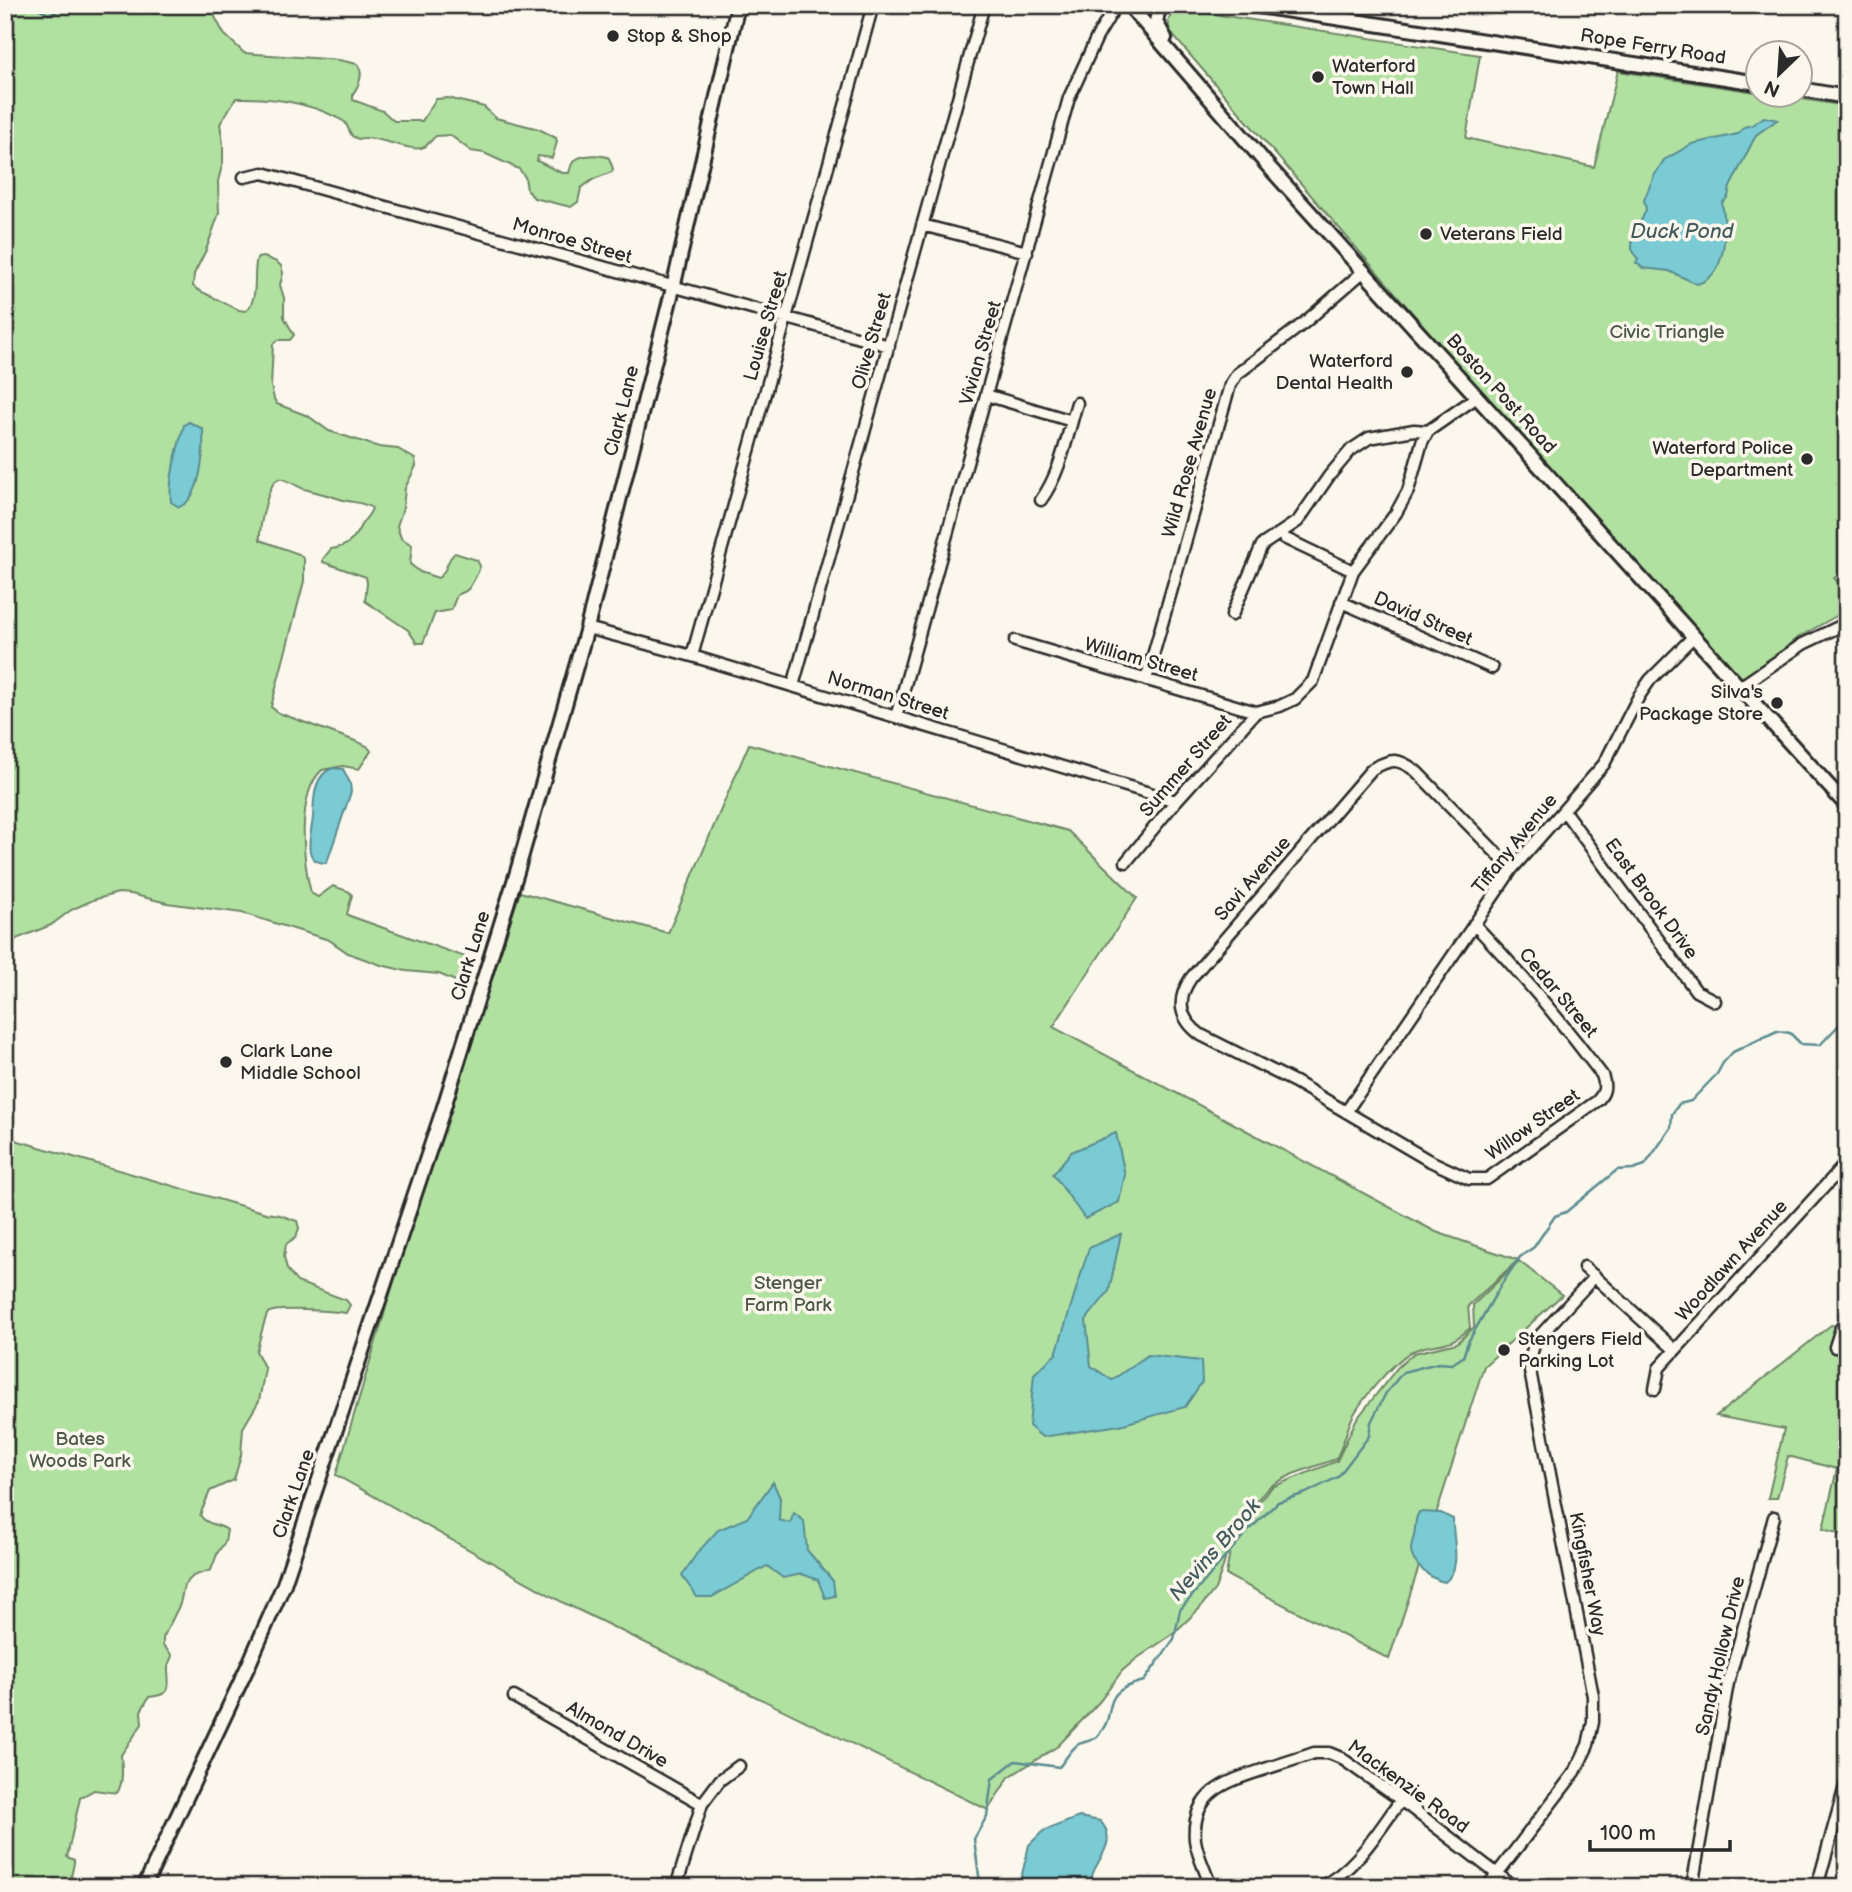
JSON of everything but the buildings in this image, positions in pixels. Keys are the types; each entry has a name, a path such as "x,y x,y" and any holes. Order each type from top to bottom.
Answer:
{"main road":[{"name":"Clark Lane","path":"144,1887 284,1584 443,1110 517,873 587,628 673,288 738,5"},
{"name":"Boston Post Road","path":"1129,5 1175,61 1847,806"},
{"path":"1164,5 1158,12 1156,22 1171,47 1175,61"},
{"name":"Rope Ferry Road","path":"1251,5 1744,81"},
{"path":"1814,91 1847,97"}],"street":[{"name":"Louise Street","path":"692,656 873,5"},
{"name":"Olive Street","path":"793,686 984,5"},
{"name":"Vivian Street","path":"896,717 1069,98 1097,37 1116,5"},
{"name":"Monroe Street","path":"244,177 263,173 889,346"},
{"path":"922,225 1027,252"},
{"name":"Wild Rose Avenue","path":"1146,680 1230,386 1237,374 1304,323 1364,271"},
{"path":"986,395 1072,421"},
{"path":"1232,615 1262,545 1282,533 1304,514 1329,476 1358,444 1368,438 1415,430 1428,431 1477,397"},
{"path":"1041,500 1055,473 1077,403"},
{"name":"Summer Street","path":"1126,862 1256,712 1294,699 1313,681 1353,571 1396,513 1408,491 1422,442 1428,431"},
{"path":"1282,533 1284,538 1353,571"},
{"name":"David Street","path":"1341,602 1492,668"},
{"path":"1740,687 1795,649 1847,623"},
{"name":"Norman Street","path":"587,628 692,656 1177,801"},
{"name":"Tiffany Avenue","path":"1346,1112 1512,869 1604,764 1650,680 1693,637"},
{"name":"William Street","path":"1015,641 1256,712"},
{"name":"Savi Avenue","path":"1477,1181 1460,1177 1427,1160 1295,1082 1201,1035 1189,1026 1181,1009 1181,998 1191,978 1372,769 1383,763 1394,760 1416,771 1512,869"},
{"name":"East Brook Drive","path":"1564,811 1696,990 1715,1001"},
{"name":"Cedar Street","path":"1474,924 1520,971 1563,1024 1602,1075 1605,1091"},
{"name":"Willow Street","path":"1477,1181 1487,1179 1520,1156 1597,1101 1605,1091"},
{"name":"Woodlawn Avenue","path":"1655,1389 1659,1368 1847,1162"},
{"path":"1584,1267 1675,1350"},
{"name":"Kingfisher Way","path":"1487,1887 1575,1772 1588,1745 1593,1721 1593,1696 1530,1371 1535,1341 1595,1276"},
{"path":"1835,1347 1841,1328 1847,1324"},
{"name":"Sandy Hollow Drive","path":"1692,1887 1728,1683 1774,1517"},
{"name":"Almond Drive","path":"514,1697 702,1804"},
{"name":"Mackenzie Road","path":"1211,1887 1195,1842 1201,1805 1214,1790 1227,1781 1314,1754 1329,1753 1341,1758 1401,1800 1514,1887"},
{"path":"676,1887 702,1804 720,1780 739,1766"},
{"path":"1817,1887 1847,1779"},
{"path":"1320,1887 1343,1872 1360,1855 1401,1800"}],"green space":[{"path":"5,5 215,5 215,17 224,34 244,53 339,60 357,64 361,75 353,100 383,111 394,121 422,121 436,99 448,98 484,107 496,118 539,129 556,138 552,158 538,156 537,161 562,173 569,173 573,162 580,157 596,155 609,158 612,172 581,188 578,202 571,207 534,198 527,190 525,177 519,169 484,153 471,151 450,135 436,136 426,146 419,148 374,139 358,139 352,136 345,122 320,110 278,100 236,98 220,124 223,162 218,181 219,213 194,274 193,286 198,290 246,311 253,299 257,258 264,257 281,266 283,273 280,285 284,298 284,317 294,335 290,340 278,340 273,344 271,386 277,404 308,416 329,431 379,447 398,449 415,459 416,466 405,488 403,508 397,526 401,538 412,545 410,564 420,572 438,578 455,553 477,560 480,566 468,589 457,595 451,610 435,613 423,643 417,643 408,630 365,601 366,577 323,562 331,549 341,547 352,540 372,508 304,489 282,479 275,482 268,496 260,540 299,554 304,559 304,581 271,707 279,713 358,742 371,751 359,769 343,766 322,770 308,795 304,846 311,893 318,897 333,886 348,891 352,895 347,914 350,916 468,958 473,965 466,984 439,974 381,965 348,953 329,940 242,913 118,893 93,900 71,910 51,925 16,939 5,956"},
{"name":"Civic Triangle","path":"1180,9 1480,55 1466,138 1594,167 1618,71 1744,90 1744,108 1814,108 1814,101 1847,106 1847,568 1834,578 1847,591 1847,610 1799,637 1740,687 1171,33 1169,18"},
{"name":"Stenger Farm Park","path":"749,744 1068,831 1137,898 1053,1027 1436,1232 1518,1260 1468,1306 1470,1328 1462,1335 1449,1342 1407,1354 1380,1380 1352,1418 1336,1459 1293,1474 1270,1486 1238,1521 1230,1537 1215,1589 1199,1609 1173,1634 1122,1671 1100,1701 1058,1746 1009,1777 988,1810 564,1603 336,1475 397,1271 520,892 668,933"},
{"name":"Bates Woods Park","path":"5,1137 297,1221 299,1228 296,1237 286,1244 284,1257 287,1269 297,1282 346,1300 350,1305 346,1313 293,1310 273,1311 267,1315 256,1351 265,1369 259,1401 243,1428 241,1455 234,1480 210,1491 200,1515 206,1521 227,1530 225,1542 211,1570 193,1576 184,1585 180,1604 163,1638 163,1645 172,1655 168,1667 168,1687 165,1693 149,1697 141,1711 142,1724 121,1755 122,1780 117,1793 94,1790 80,1798 67,1857 74,1860 69,1887 5,1887"},
{"path":"1519,1261 1562,1295 1484,1366 1389,1659 1226,1575 1232,1540 1241,1522 1272,1487 1337,1461 1356,1420 1398,1367 1414,1353 1457,1343 1474,1327 1473,1305"},
{"path":"1831,1325 1847,1329 1847,1508 1842,1527 1847,1529 1847,1536 1823,1529 1837,1469 1788,1456 1777,1498 1768,1498 1784,1429 1716,1416"}],"water":[{"name":"Duck Pond","path":"1764,117 1777,120 1756,135 1730,187 1728,197 1722,203 1725,225 1723,250 1715,271 1697,284 1669,271 1643,268 1636,263 1638,260 1632,249 1632,240 1646,210 1644,200 1664,160 1692,144 1738,134 1744,127"},
{"path":"189,422 203,429 202,461 193,494 179,507 171,502 171,483 184,425"},
{"path":"333,768 343,769 351,792 326,863 313,858 309,846 316,788 326,771"},
{"path":"1116,1133 1125,1175 1119,1202 1085,1219 1053,1174 1071,1152"},
{"path":"1121,1234 1109,1291 1086,1320 1091,1366 1112,1380 1148,1355 1201,1361 1202,1382 1185,1407 1120,1425 1042,1437 1029,1426 1034,1374 1056,1354 1089,1248"},
{"path":"773,1482 780,1498 779,1520 790,1523 794,1513 804,1521 807,1550 833,1581 835,1596 825,1598 818,1580 802,1574 783,1578 767,1566 712,1597 697,1597 682,1576 697,1553 718,1530 747,1518"},
{"path":"1419,1512 1441,1513 1453,1519 1454,1569 1445,1582 1424,1571 1412,1556 1411,1547"},
{"path":"1079,1817 1100,1821 1108,1838 1091,1879 1091,1887 1019,1887 1029,1845 1043,1831"}],"waterway":[{"path":"33,5 48,14 66,8 67,5"},
{"name":"Nevins Brook","path":"978,1887 980,1883 974,1839 987,1816 992,1779 1015,1761 1059,1767 1077,1745 1097,1736 1104,1728 1113,1698 1119,1691 1144,1681 1174,1639 1180,1610 1245,1534 1278,1502 1306,1493 1338,1477 1369,1436 1371,1422 1386,1393 1403,1372 1438,1363 1452,1364 1463,1357 1468,1342 1501,1285 1520,1257 1534,1247 1555,1216 1566,1212 1617,1170 1645,1165 1671,1128 1672,1114 1679,1104 1691,1101 1717,1074 1733,1052 1777,1031 1790,1033 1801,1044 1820,1045 1838,1026 1847,1022"}],"place":[{"name":"Stop & Shop","path":"613,36"},
{"name":"Waterford Town Hall","path":"1318,77"},
{"name":"Veterans Field","path":"1426,234"},
{"name":"Waterford Dental Health","path":"1407,372"},
{"name":"Waterford Police Department","path":"1807,459"},
{"name":"Silva's Package Store","path":"1777,703"},
{"name":"Clark Lane Middle School","path":"226,1062"},
{"name":"Stengers Field Parking Lot","path":"1504,1350"}]}
